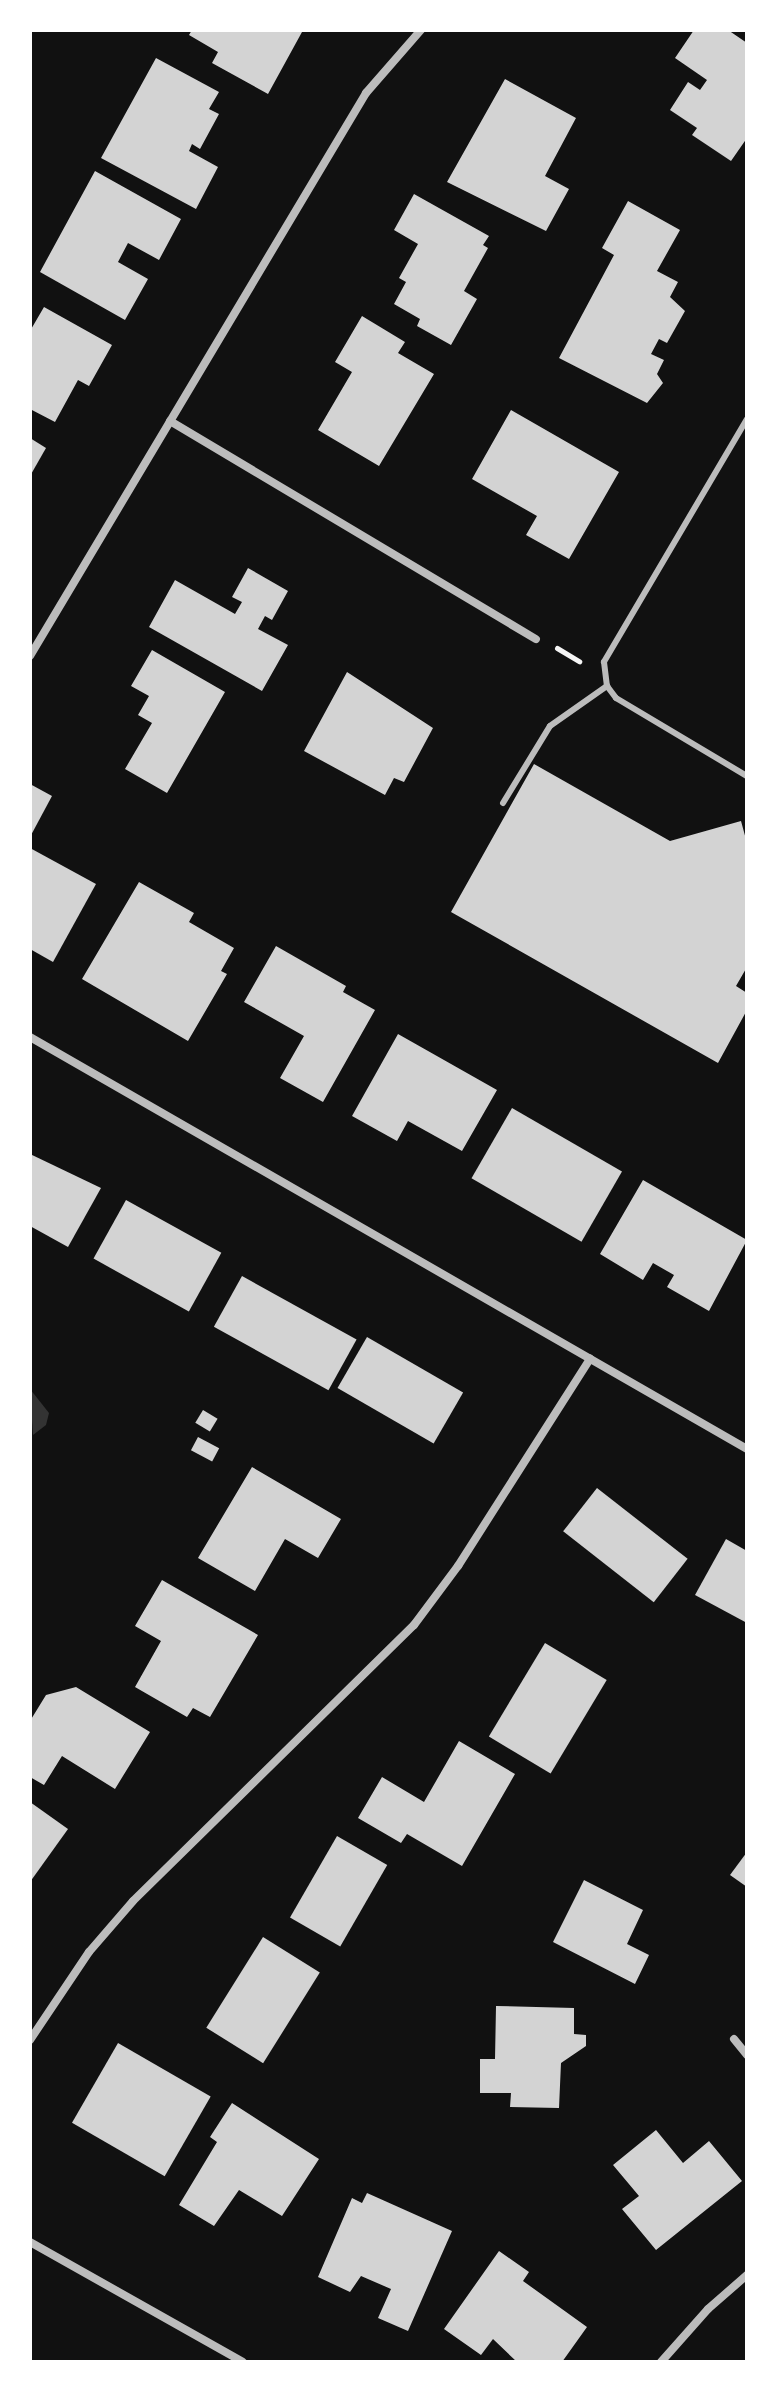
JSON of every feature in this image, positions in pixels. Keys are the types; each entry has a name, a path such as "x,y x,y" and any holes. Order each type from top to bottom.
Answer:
{"street":[{"path":"30,656 366,93 421,30"},
{"path":"170,421 536,639"},
{"path":"30,1037 747,1449"},
{"path":"30,2040 89,1952 133,1901 414,1625 458,1566 590,1359"},
{"path":"734,2039 747,2055"},
{"path":"30,2242 243,2362"},
{"path":"661,2362 708,2309 747,2275"}],"lane":[{"path":"747,419 608,649 605,675 607,686 616,698 747,776"},
{"path":"503,803 550,726 607,686"}],"path":[{"path":"536,639 605,675"}],"shaded area":[{"path":"30,1389 49,1413 46,1425 33,1435"}],"building":[{"path":"192,30 302,32 268,94 212,63 218,52 189,35"},
{"path":"694,30 728,30 747,43 747,138 731,161 692,135 697,128 670,110 688,82 700,90 707,80 675,58"},
{"path":"156,58 219,92 209,109 219,114 200,149 192,144 189,151 218,167 196,209 101,158"},
{"path":"505,79 576,118 545,176 569,189 546,231 447,182"},
{"path":"95,171 181,219 159,260 128,243 118,262 148,279 125,320 40,272"},
{"path":"414,194 489,236 483,245 488,248 464,291 477,299 451,345 417,326 420,319 394,304 406,282 399,278 418,244 394,230"},
{"path":"628,201 680,230 657,271 678,282 670,297 685,311 667,343 659,339 651,354 664,360 657,374 663,383 647,403 559,358 614,255 602,248"},
{"path":"44,307 112,345 89,386 78,380 55,422 30,409 30,331"},
{"path":"362,316 405,342 398,353 434,374 379,466 318,430 352,372 335,362"},
{"path":"511,410 619,472 569,559 526,535 537,516 472,479"},
{"path":"30,438 46,448 30,476"},
{"path":"248,568 288,591 272,620 265,616 258,629 288,645 262,691 149,627 175,580 235,614 242,602 232,597"},
{"path":"152,650 225,692 167,793 125,769 152,723 138,715 149,696 131,686"},
{"path":"347,672 433,728 404,782 394,778 385,795 304,751"},
{"path":"534,764 670,841 741,821 747,843 747,967 736,986 747,993 747,1010 718,1063 451,912"},
{"path":"30,784 52,796 30,837"},
{"path":"30,848 96,884 53,962 30,949"},
{"path":"139,882 194,913 189,922 234,948 221,971 227,974 188,1041 82,979"},
{"path":"276,946 346,986 343,992 375,1010 323,1102 280,1078 304,1036 244,1002"},
{"path":"398,1034 497,1090 462,1151 408,1121 397,1141 352,1116"},
{"path":"512,1108 622,1172 581,1242 472,1178"},
{"path":"30,1154 101,1188 68,1247 30,1226"},
{"path":"643,1180 747,1240 709,1311 667,1287 674,1275 653,1263 643,1280 600,1254"},
{"path":"126,1200 221,1253 189,1311 94,1259"},
{"path":"242,1276 357,1340 328,1390 214,1327"},
{"path":"367,1337 463,1392 434,1444 337,1388"},
{"path":"203,1410 218,1419 210,1432 195,1423"},
{"path":"198,1437 219,1448 212,1462 191,1450"},
{"path":"252,1467 341,1519 318,1558 285,1539 255,1591 198,1558"},
{"path":"597,1488 688,1559 654,1602 563,1531"},
{"path":"726,1539 747,1551 747,1623 695,1595"},
{"path":"162,1580 258,1635 210,1717 193,1708 187,1717 135,1687 161,1641 135,1626"},
{"path":"545,1643 607,1680 551,1774 489,1736"},
{"path":"76,1687 150,1732 115,1789 62,1756 44,1785 30,1777 30,1721 46,1695"},
{"path":"459,1741 515,1774 462,1866 407,1834 401,1843 358,1818 382,1777 424,1802"},
{"path":"30,1802 68,1829 30,1882"},
{"path":"337,1836 387,1865 340,1946 290,1917"},
{"path":"747,1852 747,1887 730,1875"},
{"path":"584,1880 643,1910 627,1944 649,1955 635,1984 553,1942"},
{"path":"263,1937 320,1973 263,2063 206,2028"},
{"path":"496,2006 574,2008 574,2034 586,2035 586,2046 561,2063 559,2108 510,2107 511,2093 480,2093 480,2059 495,2059"},
{"path":"118,2043 211,2096 165,2176 72,2123"},
{"path":"232,2103 319,2159 282,2216 239,2190 214,2226 179,2205 217,2142 210,2137"},
{"path":"656,2130 683,2163 709,2141 742,2181 656,2250 622,2209 639,2196 613,2165"},
{"path":"367,2193 452,2231 408,2331 378,2318 391,2289 361,2276 350,2292 318,2277 352,2198 362,2203"},
{"path":"499,2251 529,2272 523,2281 587,2327 562,2362 517,2362 493,2339 481,2355 444,2329"}]}
